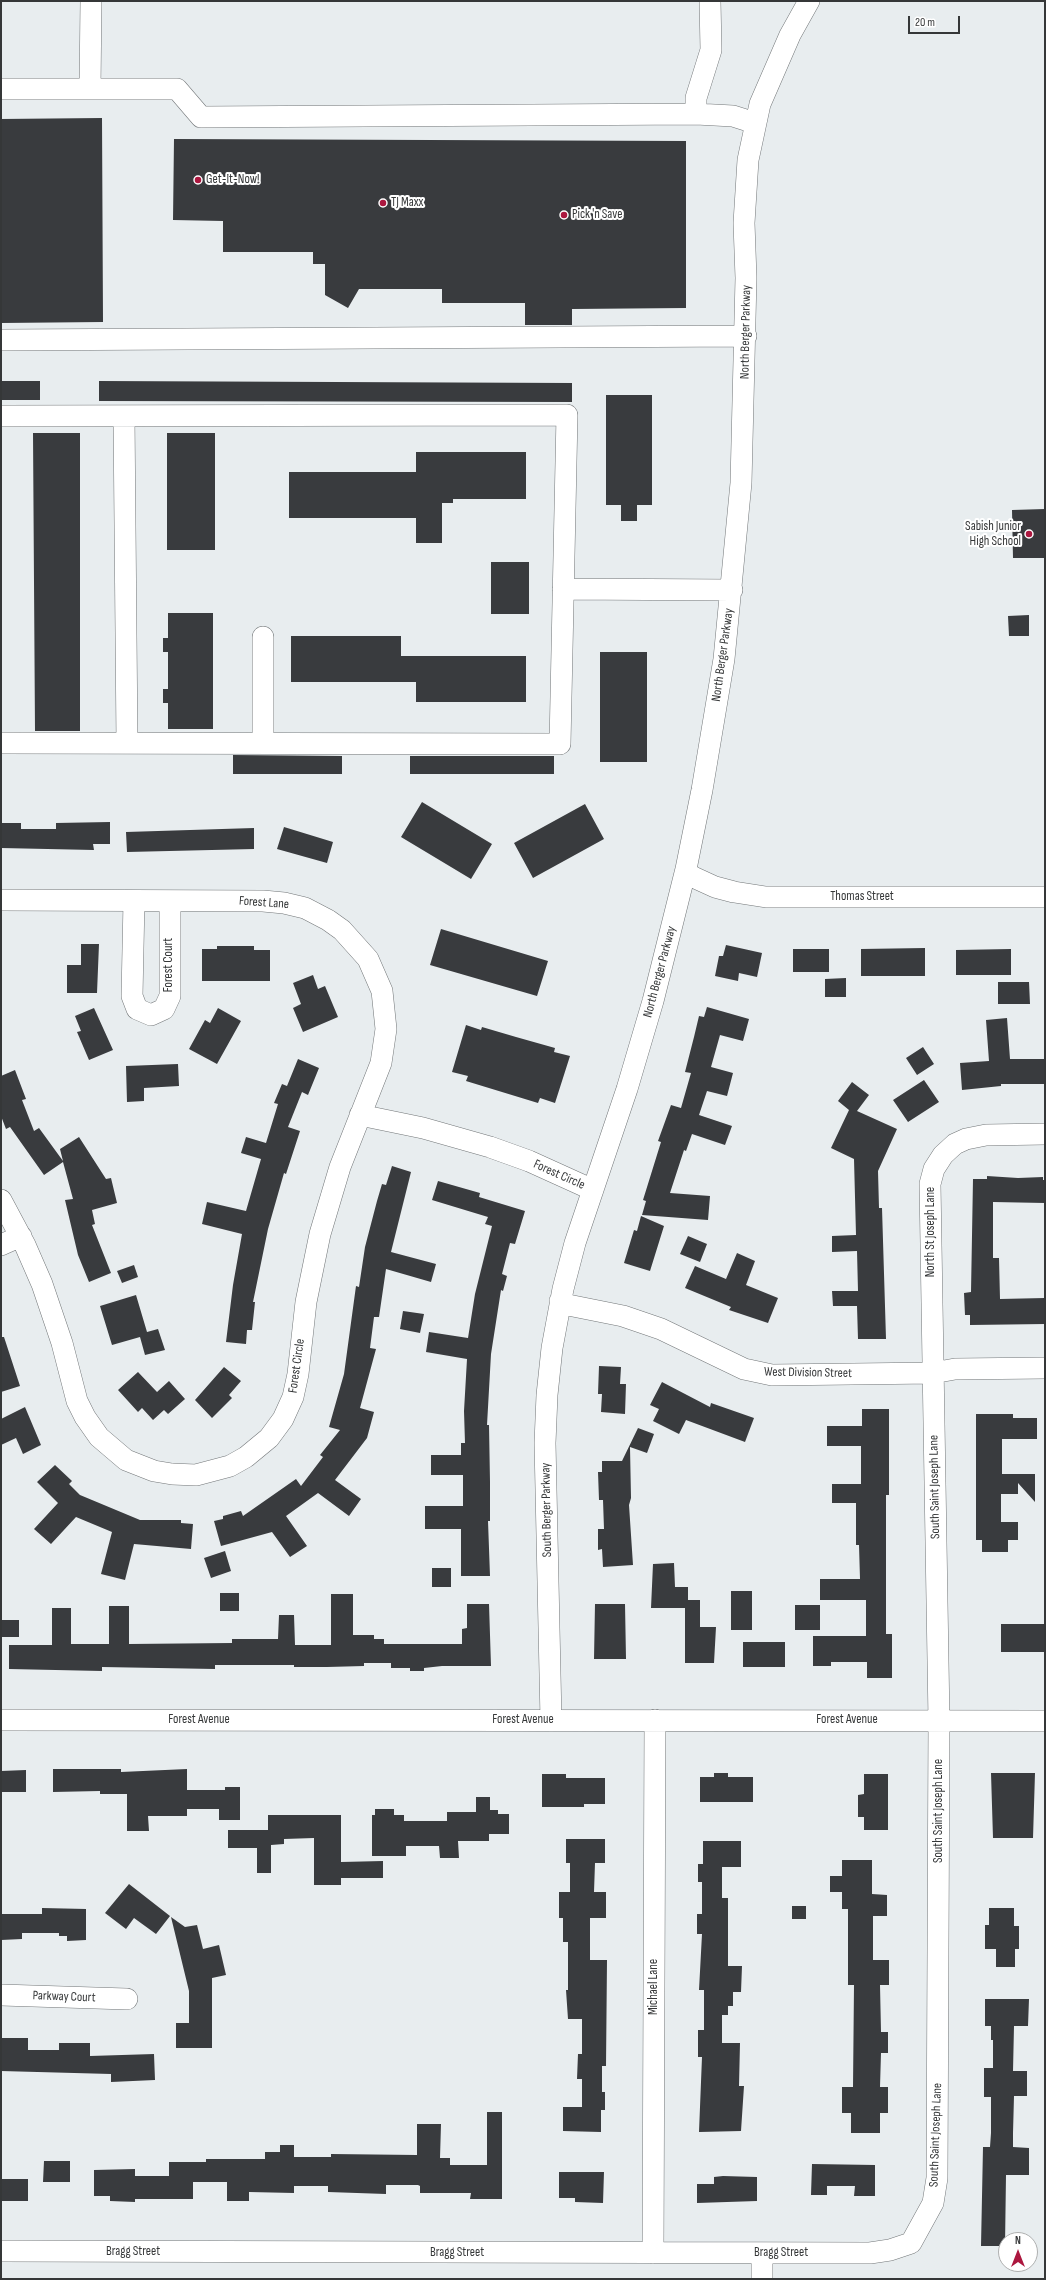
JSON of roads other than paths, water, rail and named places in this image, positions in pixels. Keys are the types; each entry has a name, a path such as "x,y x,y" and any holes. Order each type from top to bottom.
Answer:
{"street":[{"path":"90,1 90,89"},
{"path":"696,114 696,98 711,50 710,1"},
{"name":"North Berger Parkway","path":"560,1301 575,1243 645,1029 686,869 710,746 732,590 744,439 746,336 745,183 755,122 760,104 781,55 809,1"},
{"path":"1,89 177,89 201,117 696,114 733,116 755,122"},
{"path":"1,340 746,336"},
{"path":"1,416 567,415 560,744 1,743"},
{"path":"124,416 127,743"},
{"path":"563,589 732,590"},
{"path":"263,637 263,743"},
{"name":"Thomas Street","path":"686,869 691,876 715,886 734,892 766,897 1045,897"},
{"name":"Forest Lane","path":"1,900 263,901 293,905 328,920 355,942 368,959 378,978 386,1016 383,1055 360,1115"},
{"name":"Forest Court","path":"134,900 132,996 137,1009 151,1015 164,1009 170,996 170,900"},
{"name":"Forest Circle","path":"1,1200 21,1236 52,1308 77,1401 85,1417 99,1437 126,1460 154,1471 184,1475 219,1470 246,1457 265,1442 283,1419 293,1397 298,1374 306,1302 317,1248 336,1180 360,1115 422,1128 490,1147 536,1164 593,1190"},
{"name":"North St Joseph Lane","path":"933,1373 929,1194 934,1169 949,1149 966,1139 986,1135 1045,1134"},
{"path":"1,1245 21,1236"},
{"name":"West Division Street","path":"560,1301 623,1316 661,1329 744,1369 764,1374 780,1376 933,1373 955,1369 1045,1368"},
{"name":"South Berger Parkway","path":"550,1720 546,1427 550,1363 560,1301"},
{"name":"South Saint Joseph Lane","path":"911,2242 933,2203 937,2178 939,1720 933,1373"},
{"name":"Forest Avenue","path":"1,1720 1045,1721"},
{"name":"Michael Lane","path":"653,2253 656,1720"},
{"name":"Parkway Court","path":"1,1995 128,1999"},
{"name":"Bragg Street","path":"1,2251 762,2254 870,2253 890,2250 911,2242"},
{"path":"762,2254 762,2279"}],"place":[{"name":"Get-It-Now!","path":"198,180"},
{"name":"TJ Maxx","path":"383,203"},
{"name":"Pick 'n Save","path":"564,215"},
{"name":"Sabish Junior High School","path":"1029,534"}]}
